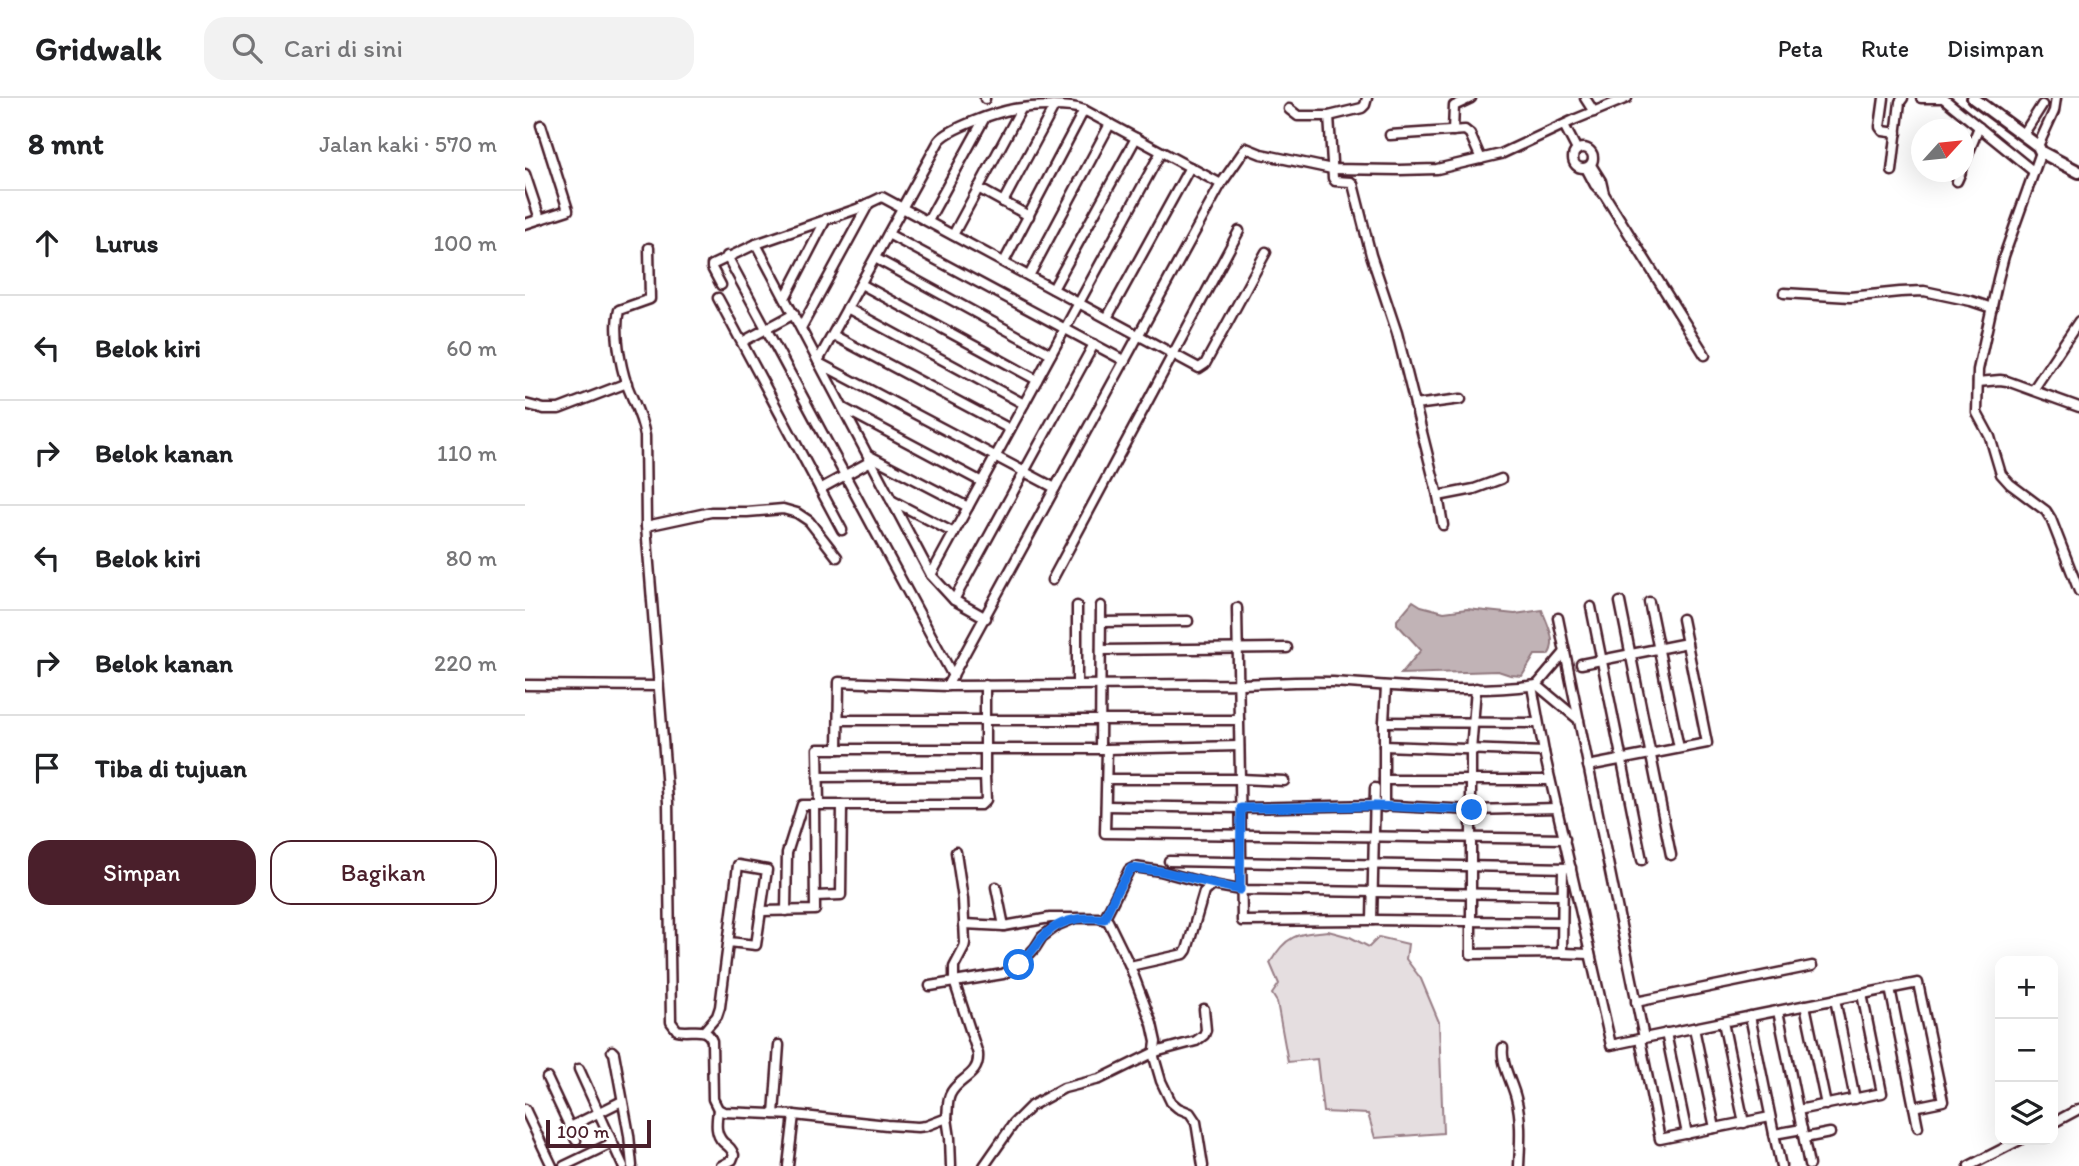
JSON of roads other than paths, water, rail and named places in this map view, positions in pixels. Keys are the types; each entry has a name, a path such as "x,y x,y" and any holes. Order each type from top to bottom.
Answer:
{"street":[{"path":"1289,109 1299,116 1329,116 1362,108 1366,105 1367,98"},
{"path":"1453,131 1454,106 1471,98"},
{"path":"1585,98 1594,112"},
{"path":"947,686 1221,184 1246,148 1261,154 1332,169 1437,169 1509,151 1627,98"},
{"path":"1884,98 1880,127 1883,131 1897,133"},
{"path":"1892,171 1900,102 1903,98"},
{"path":"1921,98 1942,98 2033,171"},
{"path":"1973,98 2039,149 2079,173"},
{"path":"2056,98 2054,111 2004,256 1980,363 1978,416 1990,437 2001,474 2052,519 2079,590"},
{"path":"2023,135 2042,105"},
{"path":"1003,202 1054,107"},
{"path":"819,362 944,135 951,131 1013,109 1074,107 1221,184"},
{"path":"953,234 1021,109"},
{"path":"1004,262 1084,110"},
{"path":"1329,116 1333,178 1335,181 1353,184 1371,255 1397,333 1443,525"},
{"path":"928,221 984,119"},
{"path":"1029,276 1110,124"},
{"path":"525,224 568,209 541,125"},
{"path":"1564,125 1577,150"},
{"path":"1974,139 1979,127"},
{"path":"1390,135 1465,131 1470,134 1481,159"},
{"path":"1053,289 1136,138"},
{"path":"1589,149 1593,154 1594,160 1588,167 1580,168 1573,160 1573,154 1577,150 1589,149"},
{"path":"931,575 1161,152"},
{"path":"1107,318 1190,167"},
{"path":"1588,167 1595,186 1604,194 1705,355"},
{"path":"525,174 540,219"},
{"path":"978,188 1029,216"},
{"path":"721,285 711,266 727,256 882,197 1195,367 1202,367 1266,253"},
{"path":"801,328 869,203"},
{"path":"785,298 826,219"},
{"path":"1052,580 1239,231"},
{"path":"888,234 1125,360"},
{"path":"756,244 931,575 954,600 986,618"},
{"path":"649,248 650,299 618,312 618,342 627,383 643,422 646,453 646,526 668,802 671,1022 677,1030 704,1031 712,1041 713,1099 718,1109 718,1135 734,1155 721,1166"},
{"path":"727,256 953,676"},
{"path":"875,258 1051,354"},
{"path":"861,284 1037,380"},
{"path":"1784,293 1850,297 1923,291 1992,308"},
{"path":"718,298 842,530"},
{"path":"847,309 1024,404"},
{"path":"741,342 794,314"},
{"path":"2033,390 2079,321"},
{"path":"833,335 1010,429"},
{"path":"954,600 1094,344"},
{"path":"819,362 1055,488"},
{"path":"1978,382 2000,380 2079,407"},
{"path":"525,404 550,410 559,409 627,383"},
{"path":"1415,405 1461,399"},
{"path":"843,408 982,482"},
{"path":"820,489 869,458"},
{"path":"869,458 968,508"},
{"path":"1438,496 1474,489 1501,479"},
{"path":"891,500 954,533"},
{"path":"646,526 711,512 783,509 810,521 837,558"},
{"path":"1620,602 1671,855"},
{"path":"1649,602 1679,748"},
{"path":"1076,606 1077,685"},
{"path":"1101,606 1100,720 1108,779 1105,833 1565,839"},
{"path":"1591,607 1642,860"},
{"path":"1237,608 1242,921 1561,922"},
{"path":"1558,618 1636,1002 1660,1139 1770,1117"},
{"path":"1588,766 1707,743 1682,618"},
{"path":"1101,622 1188,621"},
{"path":"1581,664 1686,643"},
{"path":"1101,650 1287,648"},
{"path":"1565,652 1534,686 1538,723 1565,839 1567,868 1611,1045 1918,983 1943,1101 1914,1107"},
{"path":"838,749 839,682 947,686 1238,686 1331,682 1387,687 1534,686 1579,720"},
{"path":"525,685 658,686"},
{"path":"786,911 787,853 802,805 981,805 986,800 985,685"},
{"path":"1384,807 1384,722 1387,687"},
{"path":"1476,688 1471,751 1471,954 1590,954"},
{"path":"839,720 1238,720"},
{"path":"1384,722 1538,723"},
{"path":"761,911 815,910 818,749 1239,746"},
{"path":"1384,746 1544,752"},
{"path":"818,777 985,776"},
{"path":"1108,779 1284,781"},
{"path":"1384,780 1551,780"},
{"path":"1372,920 1375,788"},
{"path":"814,896 841,895 842,805"},
{"path":"1106,806 1375,806 1472,810 1557,808"},
{"path":"951,1166 947,1118 949,1096 975,1069 978,1061 954,981 954,967 964,948 963,898 955,852"},
{"path":"1169,861 1567,868"},
{"path":"704,1031 717,1016 720,1007 739,865 767,870 756,945 729,942"},
{"path":"1104,919 1129,870 1135,867 1240,890 1561,895"},
{"path":"1562,953 1561,895 1567,868"},
{"path":"1130,966 1184,954 1204,892 1212,885"},
{"path":"996,887 1004,926"},
{"path":"964,924 1004,926 1050,918 1075,918 1104,919 1111,926 1152,1024 1156,1042 1156,1064 1161,1081 1171,1102 1190,1113 1196,1122 1203,1166"},
{"path":"930,986 1009,972 1026,958 1042,937 1058,925 1075,918"},
{"path":"1636,1002 1812,966"},
{"path":"1890,988 1919,1127"},
{"path":"1798,1110 1882,1093 1862,994"},
{"path":"1835,999 1855,1099"},
{"path":"1805,1005 1826,1105"},
{"path":"984,1166 1014,1123 1031,1105 1064,1088 1100,1079 1155,1052 1190,1043 1204,1035 1204,1009"},
{"path":"1778,1011 1809,1165"},
{"path":"1750,1016 1781,1166"},
{"path":"1723,1022 1744,1123"},
{"path":"1695,1027 1715,1128"},
{"path":"1666,1033 1687,1134"},
{"path":"774,1114 779,1045"},
{"path":"1503,1048 1502,1055 1519,1113 1519,1166"},
{"path":"612,1051 632,1166"},
{"path":"579,1069 623,1166"},
{"path":"547,1078 576,1140"},
{"path":"570,1126 622,1101"},
{"path":"525,1109 552,1166"},
{"path":"718,1109 724,1112 794,1115 887,1125 926,1126 947,1118"},
{"path":"2058,1120 2079,1109"},
{"path":"788,1166 794,1115"},
{"path":"1774,1134 1829,1133"},
{"path":"564,1166 612,1143"},
{"path":"1969,1166 2010,1145"}]}
